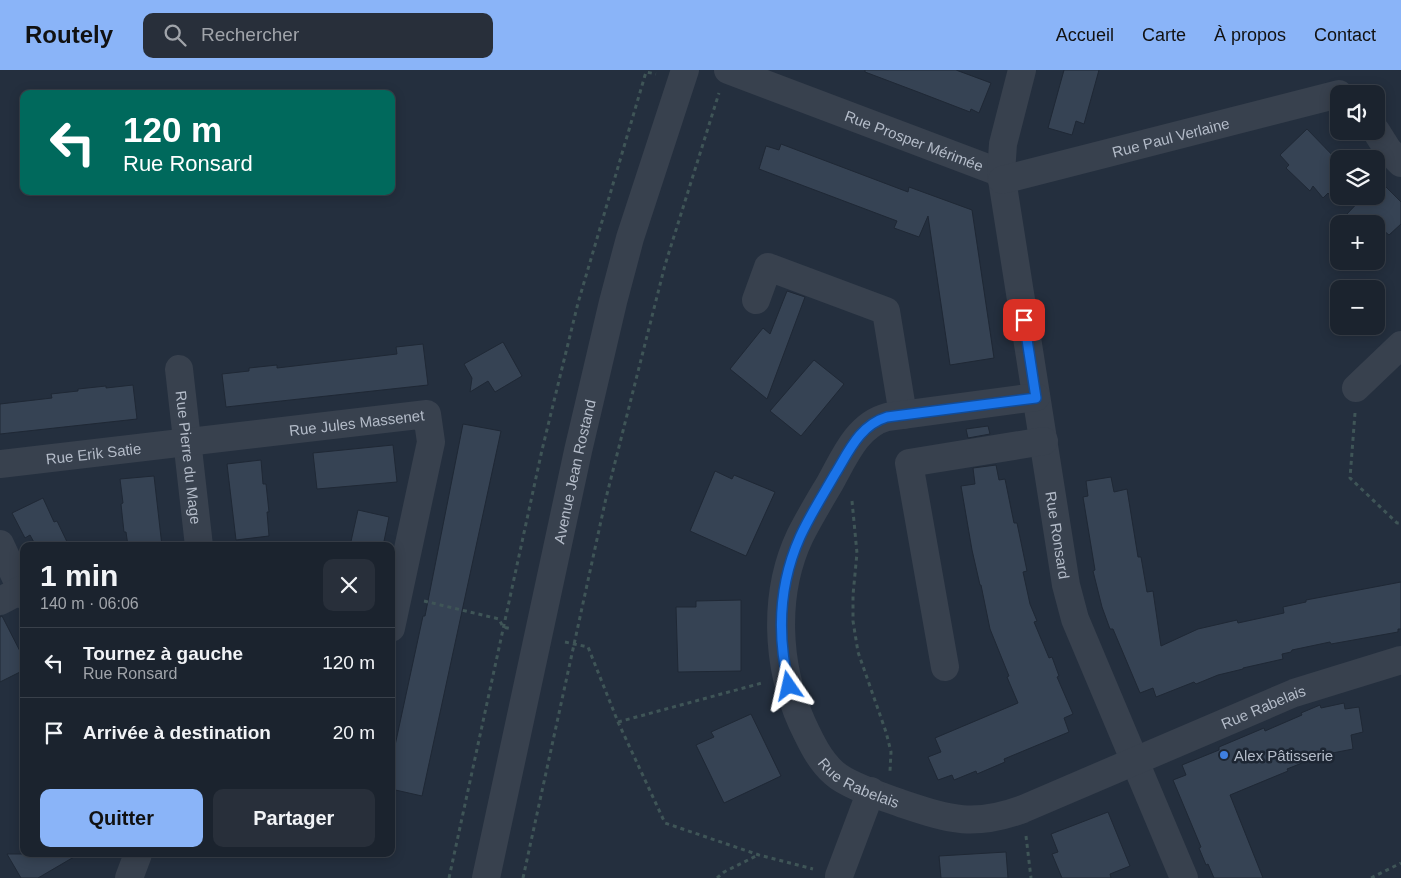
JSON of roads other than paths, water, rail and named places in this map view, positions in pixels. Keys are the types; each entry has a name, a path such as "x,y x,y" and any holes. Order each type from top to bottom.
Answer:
{"street":[{"name":"Avenue Jean Rostand","path":"486,878 595,376 618,280 685,70"},
{"name":"Rue Prosper Mérimée","path":"725,78 1001,177 1002,144 1022,70"},
{"name":"Rue Paul Verlaine","path":"1001,177 1330,96"},
{"path":"1382,140 1388,150 1401,163"},
{"name":"Rue Ronsard","path":"1001,177 1066,584 1075,619 1184,878"},
{"path":"756,300 768,267 886,311 903,415"},
{"path":"1356,388 1401,345"},
{"name":"Rue Pierre du Mage","path":"179,368 198,542"},
{"name":"Rue Rabelais","path":"1036,398 903,415 879,419 870,424 847,453 800,535 788,571 782,612 781,632 787,676 799,716 815,749 834,774 847,782 945,818 958,820 990,819 1023,808 1294,693 1401,660"},
{"name":"Rue Jules Massenet","path":"186,442 427,414 431,442 395,609"},
{"path":"945,667 908,464 1044,440"},
{"name":"Rue Erik Satie","path":"0,464 186,442"},
{"path":"0,544 15,595"},
{"path":"838,876 880,795"},
{"path":"129,878 137,857"}],"place":[{"name":"Alex Pâtisserie","path":"1224,755"}]}
